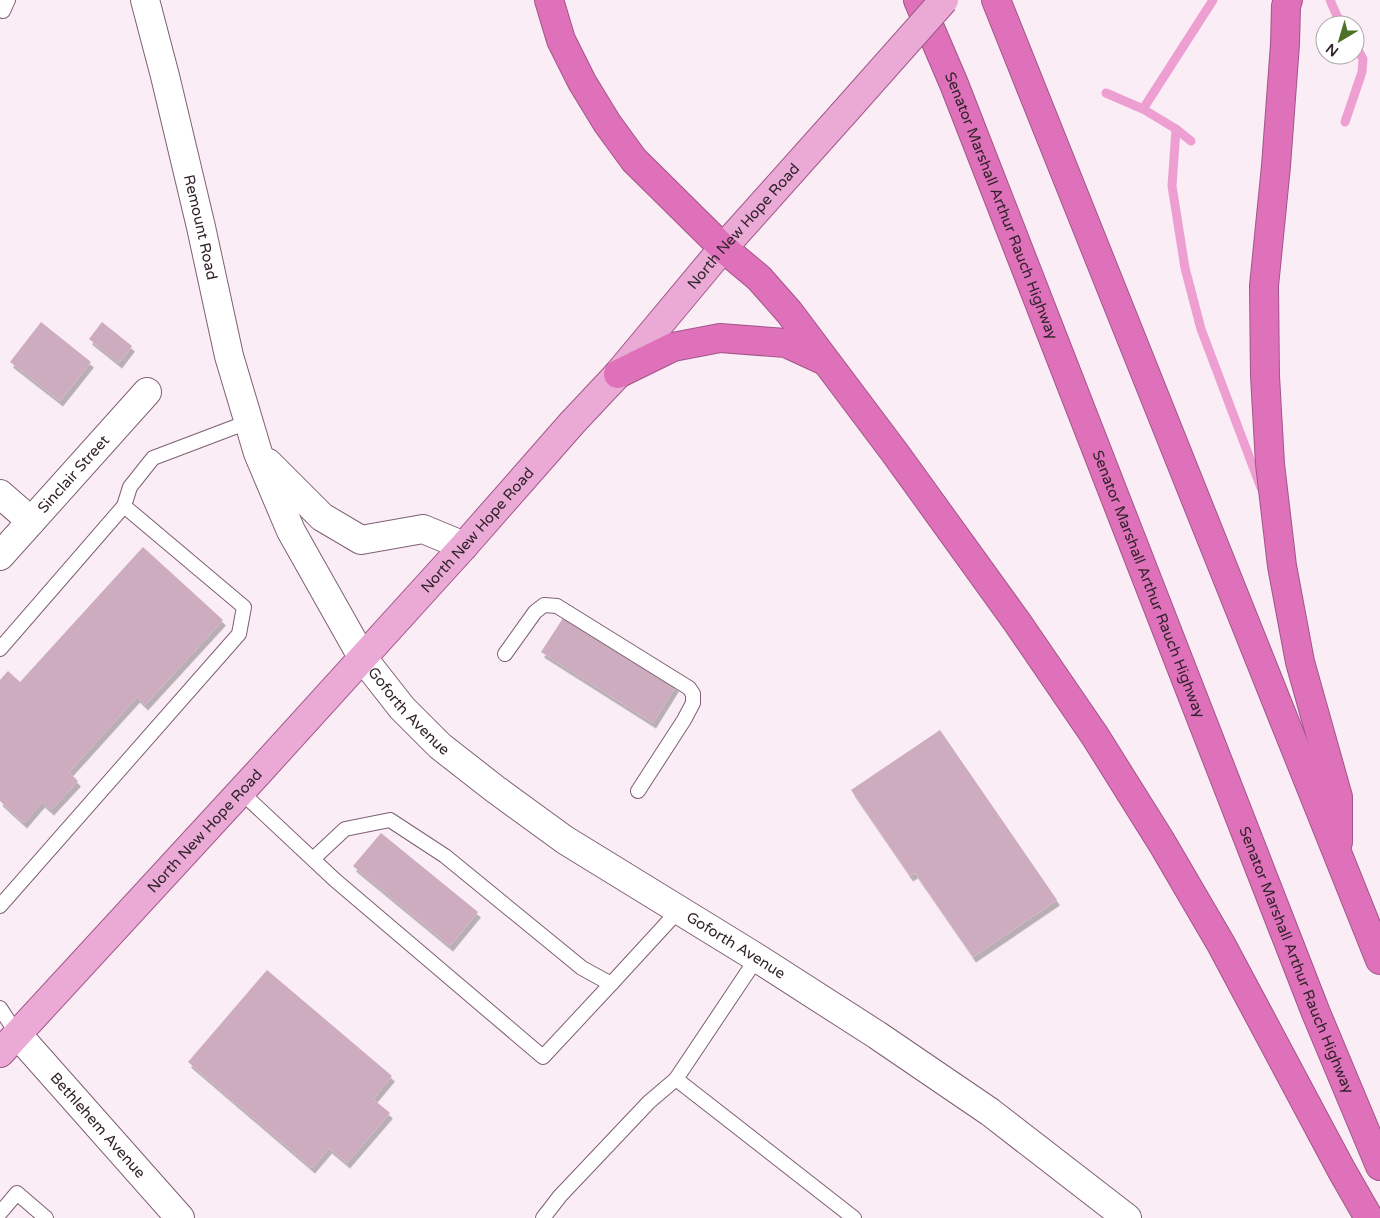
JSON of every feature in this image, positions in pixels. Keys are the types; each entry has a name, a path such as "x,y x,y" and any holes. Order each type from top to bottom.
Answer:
{"highway":[{"path":"549,0 561,40 582,82 607,123 634,160 722,248 758,278 789,312 1017,622 1095,736 1162,843 1221,944 1369,1218"},
{"name":"Senator Marshall Arthur Rauch Highway","path":"918,0 954,84 1316,1013 1380,1166"},
{"path":"996,0 1380,960"},
{"path":"1285,2 1286,44 1264,286 1265,376 1270,464 1282,566 1300,662 1338,797 1338,856"},
{"path":"618,374 673,347 720,338 786,343 825,361"}],"main road":[{"name":"North New Hope Road","path":"8,1044 464,546 572,423 618,374 722,248 944,0"}],"street":[{"name":"Remount Road","path":"145,0 201,227 229,356 258,453 291,531 362,657"},
{"name":"Sinclair Street","path":"0,556 146,392"},
{"name":"Remount Road","path":"258,453 322,517 361,540 423,530 464,546"},
{"path":"0,494 31,521"},
{"name":"Goforth Avenue","path":"362,657 402,708 447,751 565,840 757,958 877,1035 990,1112 1128,1218"},
{"name":"Bethlehem Avenue","path":"8,1044 180,1218"}],"lane":[{"path":"0,8 3,10 8,0"},
{"path":"0,649 124,506 130,487 153,458 248,422"},
{"path":"2,901 239,634 244,607 124,506"},
{"path":"504,654 535,612 544,605 557,606 689,688 693,694 693,703 638,791"},
{"path":"240,791 335,880 543,1057 679,910"},
{"path":"313,859 345,829 390,820 445,856 582,968 611,984"},
{"path":"544,1218 560,1196 648,1102 676,1078 757,958"},
{"path":"0,1008 8,1044"},
{"path":"676,1078 854,1218"},
{"path":"5,1213 17,1193 46,1218"}],"building":[{"path":"41,322 91,362 60,401 10,362"},
{"path":"102,322 132,346 119,363 89,339"},
{"path":"143,547 223,620 145,705 137,697 69,772 78,781 51,810 42,802 24,823 0,801 0,680 8,671 20,682"},
{"path":"565,615 676,686 653,723 541,652"},
{"path":"940,730 1057,900 973,957 915,873 910,876 851,790"},
{"path":"381,833 478,912 450,946 353,866"},
{"path":"267,970 392,1076 373,1099 390,1113 347,1163 329,1148 312,1168 188,1062"}],"waterway":[{"path":"1143,109 1213,0"},
{"path":"1330,0 1337,15"},
{"path":"1345,122 1362,72 1363,65"},
{"path":"1106,93 1143,109 1176,129 1191,141"},
{"path":"1176,129 1172,186 1185,268 1201,329 1261,488"}]}
